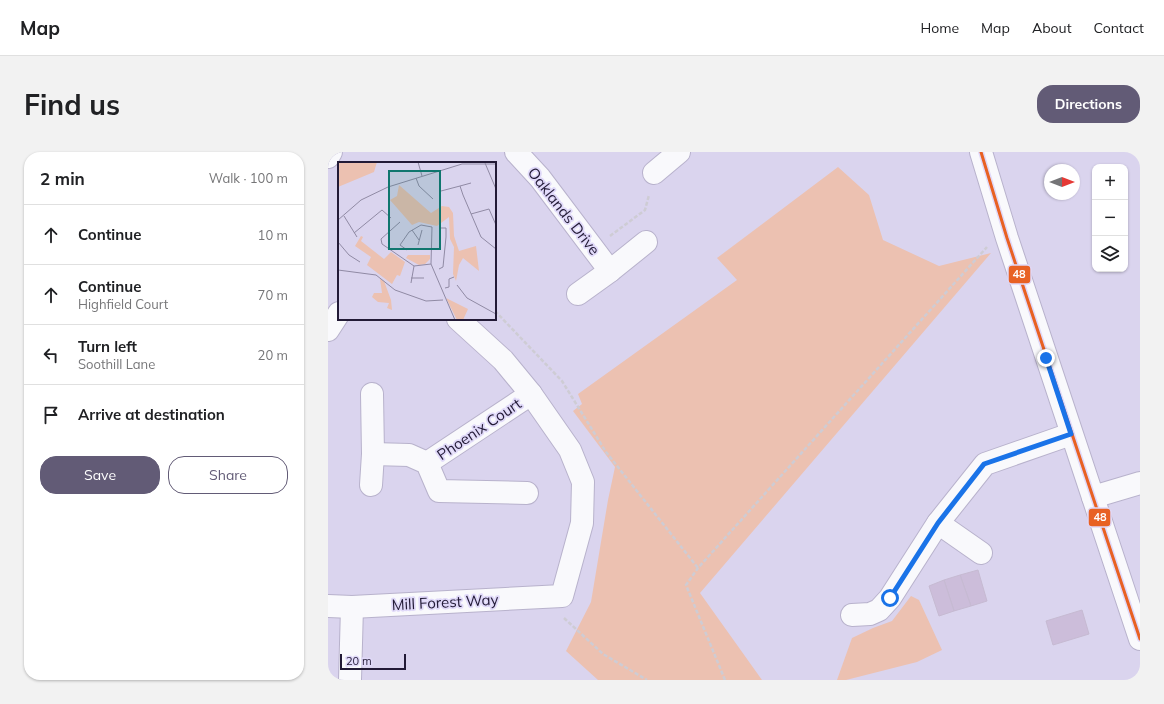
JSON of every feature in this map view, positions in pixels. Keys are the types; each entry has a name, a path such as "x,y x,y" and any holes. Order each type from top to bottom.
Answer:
{"street":[{"path":"328,157 331,152"},
{"name":"Oaklands Drive","path":"516,152 540,178 610,271"},
{"path":"654,173 679,152"},
{"path":"981,152 1006,238 1140,639"},
{"name":"Oaklands Drive","path":"578,294 646,242"},
{"path":"328,330 338,315"},
{"name":"Phoenix Court","path":"459,320 503,360 531,394 570,450 583,482 582,523 552,597"},
{"path":"371,485 373,454 372,394"},
{"name":"Phoenix Court","path":"427,463 531,394"},
{"path":"852,615 870,614 879,610 890,598 938,523 984,464 1071,434"},
{"name":"Phoenix Court","path":"373,454 409,455 427,463 439,491 527,492"},
{"path":"1093,497 1140,483"},
{"path":"938,523 981,553"},
{"name":"Mill Forest Way","path":"328,606 352,607 552,597"},
{"path":"350,680 352,607"}],"path":[{"path":"593,248 645,210 654,173"},
{"path":"725,680 686,585 698,568 989,245 1006,238"},
{"path":"496,312 562,381 606,452 698,568"},
{"path":"552,597 603,654 647,680"}],"shaded area":[{"path":"838,167 869,195 883,240 939,266 991,253 700,593 762,680 598,680 566,651 591,602 615,467 573,411 582,404 578,394 737,280 717,258"},
{"path":"911,596 919,600 942,650 917,662 846,680 837,680 852,638 892,621"}],"building":[{"path":"978,570 987,601 971,606 960,575"},
{"path":"960,575 971,606 954,611 944,580"},
{"path":"944,580 954,611 939,616 929,586"},
{"path":"1082,610 1089,634 1053,645 1046,621"}],"transit line":[{"name":"48","path":"981,152 1007,238 1140,639"}],"route":[{"path":"890,598 938,523 984,464 1071,434 1046,358"}]}
